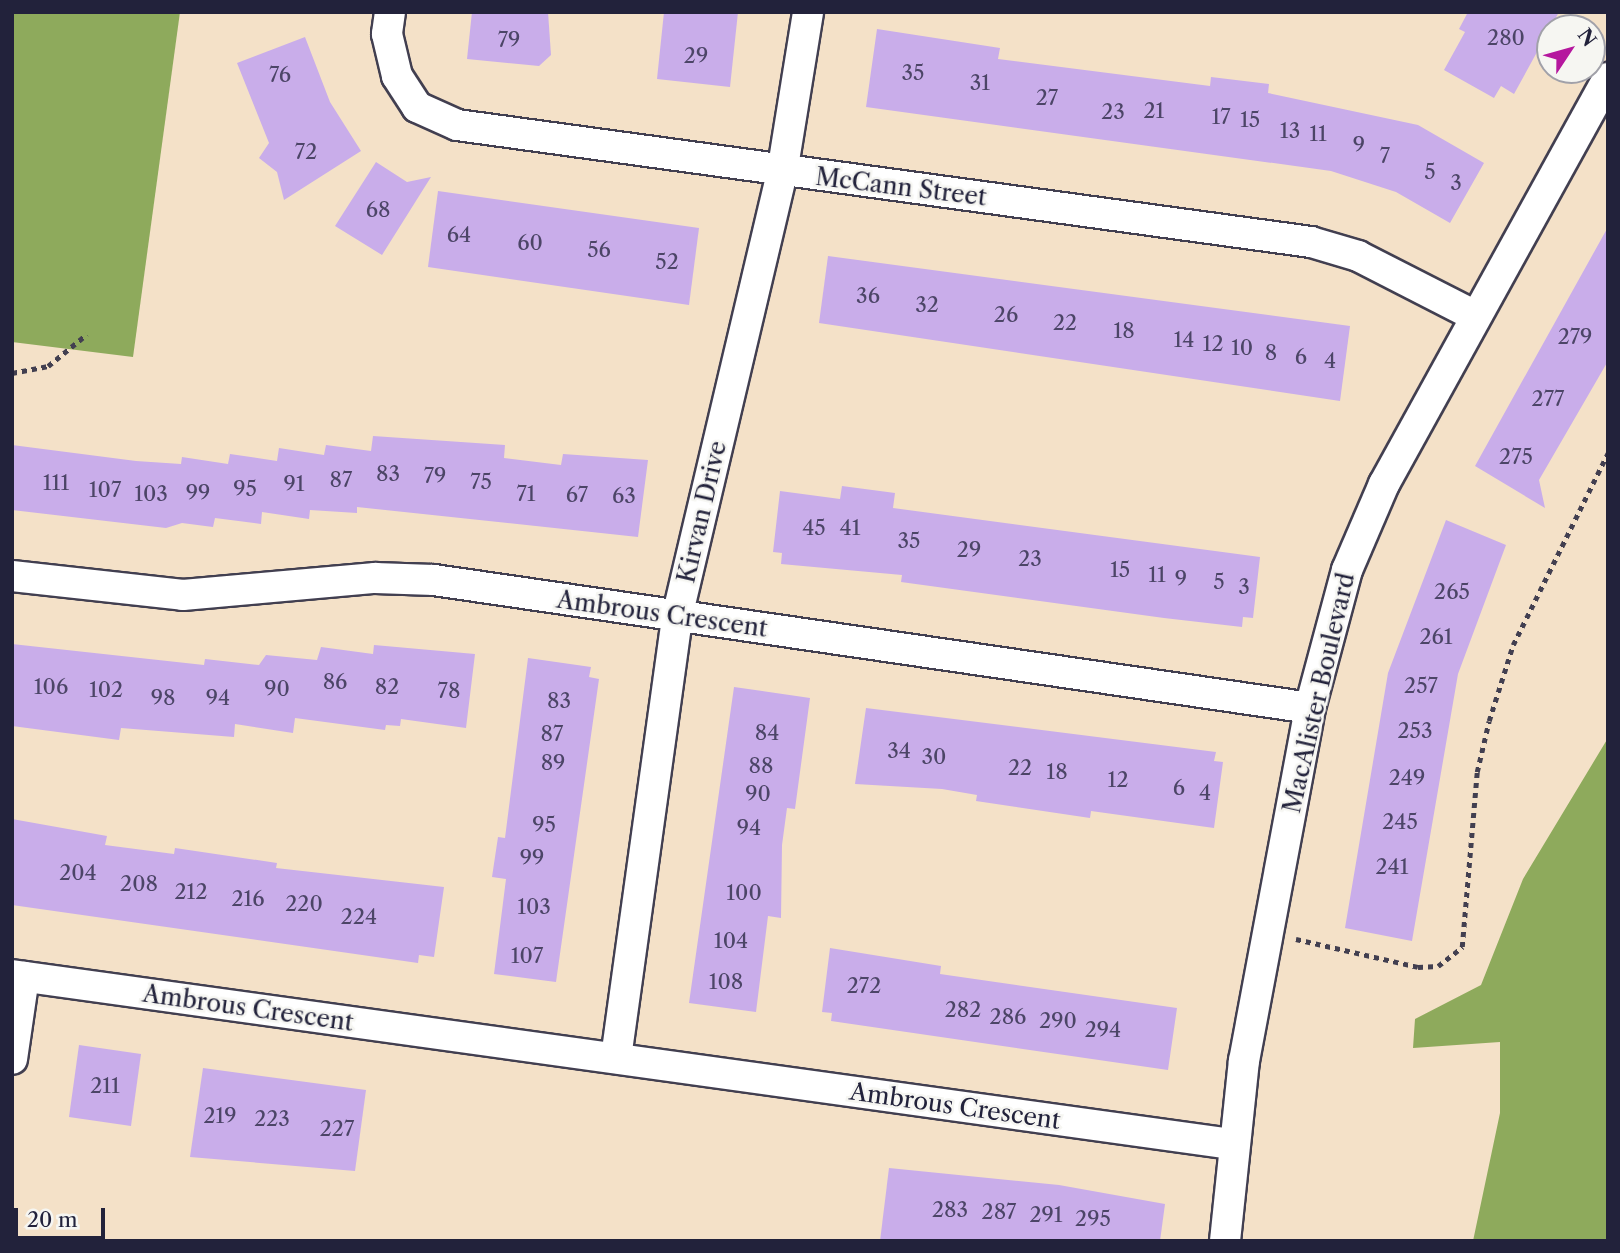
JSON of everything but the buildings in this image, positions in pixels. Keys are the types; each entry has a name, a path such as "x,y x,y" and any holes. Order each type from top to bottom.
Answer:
{"street":[{"name":"McCann Street","path":"390,12 387,34 397,76 416,107 457,125 782,173 1311,242 1358,256 1475,316"},
{"name":"Kirvan Drive","path":"616,1058 677,617 782,173 808,12"},
{"name":"MacAlister Boulevard","path":"1225,1241 1233,1144 1267,934 1310,708 1347,570 1384,484 1608,78"},
{"name":"Ambrous Crescent","path":"12,576 183,595 375,578 434,580 1310,708"},
{"name":"Ambrous Crescent","path":"18,976 1233,1144"},
{"path":"12,1059 18,976"}],"path":[{"path":"12,373 48,366 87,334"},
{"path":"1267,934 1418,967 1438,966 1462,947 1477,772 1489,721 1513,645 1608,453"}],"green space":[{"path":"12,12 180,12 133,357 12,342"},
{"path":"1608,738 1608,1241 1473,1241 1500,1113 1500,1042 1413,1048 1415,1019 1481,985 1523,879"}]}
